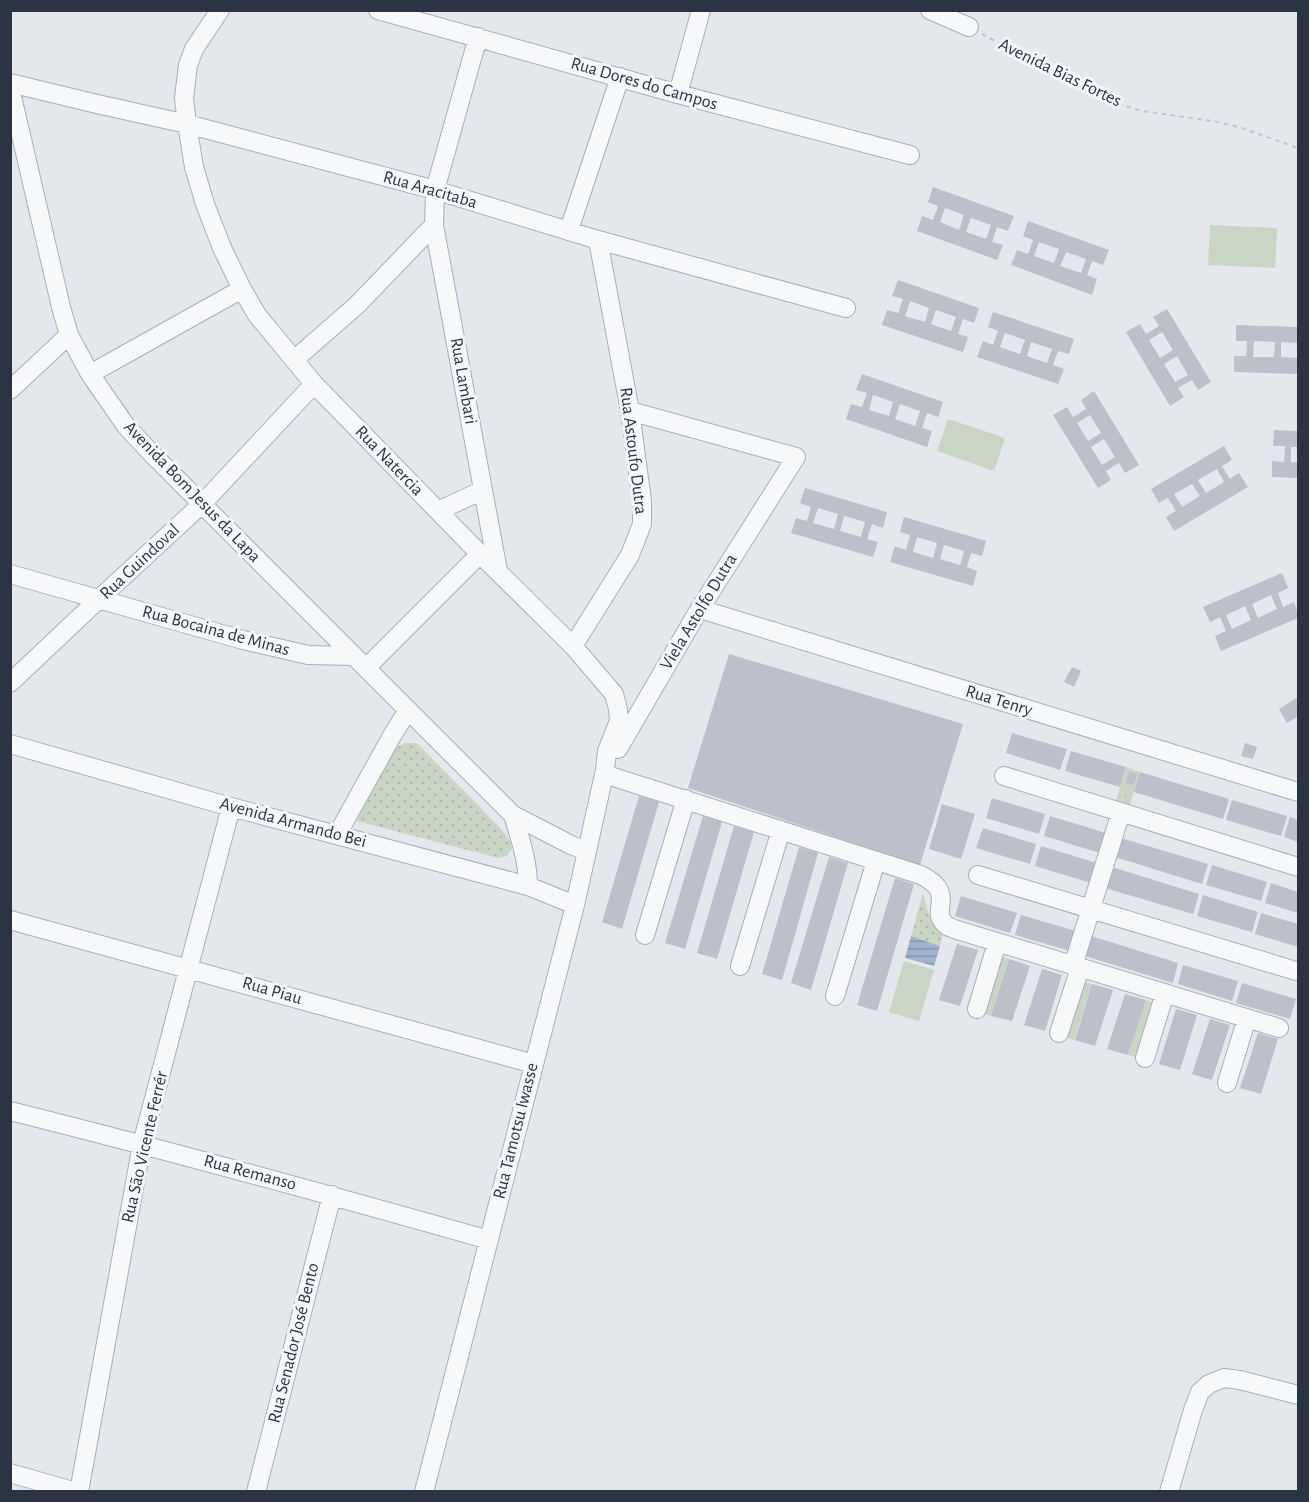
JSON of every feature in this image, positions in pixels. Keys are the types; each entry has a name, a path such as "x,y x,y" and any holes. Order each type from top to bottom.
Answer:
{"street":[{"name":"Rua Natercia","path":"220,10 194,49 188,65 184,98 186,124 194,167 205,204 222,248 242,289 256,315 314,384 573,646 614,694 619,721 607,751 605,772"},
{"name":"Rua Dores do Campos","path":"378,10 678,94 910,155"},
{"path":"678,94 701,10"},
{"path":"930,10 969,27"},
{"name":"Rua Lambari","path":"478,37 435,190 434,225 498,571"},
{"path":"569,230 620,77"},
{"name":"Rua Aracitaba","path":"10,83 186,124 435,190 598,240 846,308"},
{"name":"Avenida Bom Jesus da Lapa","path":"10,88 69,335 90,374 126,426 513,815 570,845 587,850"},
{"path":"294,360 357,305 434,225"},
{"name":"Rua Astoufo Dutra","path":"573,646 630,555 642,524 642,501 630,411 598,240"},
{"path":"90,374 242,289"},
{"path":"10,390 69,335"},
{"name":"Rua Guindoval","path":"10,683 202,504 314,384"},
{"name":"Viela Astolfo Dutra","path":"605,772 700,609 796,457 630,411"},
{"path":"438,511 483,490"},
{"path":"360,662 480,554"},
{"name":"Rua Bocaina de Minas","path":"10,574 243,640 308,655 360,662"},
{"name":"Rua Tenry","path":"700,609 1299,792"},
{"path":"337,835 408,710"},
{"name":"Avenida Armando Bei","path":"10,744 231,807 528,886 575,905"},
{"path":"605,772 921,875 938,887 942,897 939,915 944,924 954,929 1280,1028"},
{"name":"Rua Tamotsu Iwasse","path":"424,1491 575,905 605,772"},
{"path":"1004,776 1299,867"},
{"path":"645,935 686,799"},
{"name":"Rua São Vicente Ferrér","path":"78,1491 142,1144 231,807"},
{"path":"1059,1033 1090,909 1121,812"},
{"name":"Avenida Bom Jesus da Lapa","path":"513,815 526,859 528,886"},
{"path":"740,966 782,830"},
{"path":"835,996 876,861"},
{"path":"978,875 1296,971"},
{"name":"Rua Piau","path":"10,920 534,1064"},
{"path":"977,1009 997,943"},
{"path":"1144,1058 1165,993"},
{"path":"1227,1083 1247,1018"},
{"name":"Rua Remanso","path":"10,1111 142,1144 489,1240"},
{"name":"Rua Senador José Bento","path":"256,1491 332,1196"},
{"path":"1169,1491 1193,1410 1200,1392 1209,1384 1224,1378 1299,1395"},
{"path":"10,1473 78,1491"}],"path":[{"name":"Avenida Bias Fortes","path":"969,27 1106,99 1142,111 1219,122 1299,147"}],"green space":[{"path":"1210,225 1277,228 1275,268 1208,265"},
{"path":"948,419 1005,438 994,471 937,451"},
{"path":"405,743 417,743 503,831 511,842 512,849 506,856 498,858 357,821 392,750"},
{"path":"1126,767 1140,772 1130,805 1116,800"},
{"path":"923,893 932,920 944,931 940,946 911,936"},
{"path":"1000,956 1009,959 991,1016 982,1013"},
{"path":"904,961 934,970 919,1021 889,1012"},
{"path":"1082,981 1092,984 1074,1040 1064,1037"},
{"path":"1146,1000 1156,1003 1139,1058 1128,1055"}],"water":[{"path":"911,936 940,946 934,966 905,958"}],"building":[{"path":"933,187 1014,216 1008,231 997,227 992,242 1003,245 997,260 917,231 922,216 933,220 938,206 928,202","holes":["945,208 964,215 959,230 940,222","971,218 991,225 986,239 966,232"]},
{"path":"1028,221 1109,250 1103,265 1092,261 1087,275 1097,279 1092,295 1011,265 1017,250 1028,254 1033,240 1023,236","holes":["1039,242 1059,249 1054,263 1034,256","1066,252 1086,259 1081,273 1060,266"]},
{"path":"898,280 979,308 974,323 963,319 958,334 968,337 963,352 882,325 887,310 898,313 903,299 892,296","holes":["910,301 929,308 925,322 905,316","936,310 956,317 951,331 931,324"]},
{"path":"1167,309 1211,382 1198,390 1192,380 1178,388 1184,397 1170,406 1126,332 1140,324 1146,334 1159,326 1153,317","holes":["1162,332 1173,350 1160,358 1149,340","1177,356 1188,375 1175,382 1164,364"]},
{"path":"993,312 1074,339 1069,354 1058,351 1053,365 1064,369 1058,384 977,357 983,341 993,345 998,331 988,327","holes":["1005,333 1025,340 1020,354 1000,347","1031,342 1052,349 1047,363 1027,356"]},
{"path":"1236,325 1298,327 1298,343 1281,342 1281,357 1298,358 1298,374 1234,372 1234,356 1246,356 1247,341 1236,341","holes":["1254,341 1275,342 1274,357 1253,357"]},
{"path":"862,374 943,402 938,417 927,413 922,428 932,431 927,447 846,419 851,404 862,407 867,393 856,390","holes":["873,395 893,402 889,416 869,410","900,404 920,411 915,426 895,419"]},
{"path":"1094,391 1139,465 1125,473 1119,463 1106,471 1111,480 1098,488 1053,415 1067,407 1073,417 1086,409 1081,400","holes":["1090,415 1101,433 1088,441 1077,423","1104,439 1115,457 1102,465 1091,447"]},
{"path":"1274,430 1298,431 1298,447 1291,447 1291,462 1298,462 1298,478 1272,477 1272,461 1284,462 1285,446 1273,446"},
{"path":"1224,446 1232,460 1222,466 1230,479 1239,473 1248,487 1174,531 1166,517 1176,511 1168,498 1159,503 1151,489","holes":["1217,469 1224,482 1206,493 1198,480","1192,484 1200,496 1182,507 1174,494"]},
{"path":"805,488 887,512 883,528 872,524 867,539 878,542 873,557 791,533 796,518 807,521 811,507 800,503","holes":["818,508 838,514 834,529 813,523","844,516 865,522 861,537 840,531"]},
{"path":"904,517 986,541 982,556 971,553 967,567 977,571 973,586 890,562 895,546 906,550 910,535 900,532","holes":["917,537 937,543 933,558 913,552","944,545 964,551 960,565 940,559"]},
{"path":"1282,573 1288,588 1278,593 1283,607 1294,602 1298,618 1221,651 1215,636 1226,631 1220,617 1210,622 1203,607","holes":["1271,595 1277,609 1258,618 1252,604","1245,606 1251,620 1232,629 1226,615"]},
{"path":"729,654 963,724 920,865 688,788"},
{"path":"1072,667 1081,671 1074,687 1064,682"},
{"path":"1298,697 1298,720 1297,717 1287,723 1279,709"},
{"path":"1012,733 1067,749 1060,770 1006,753"},
{"path":"1245,743 1257,747 1253,759 1241,756"},
{"path":"1071,751 1126,767 1120,787 1065,771"},
{"path":"1129,771 1137,774 1134,785 1126,783"},
{"path":"1140,772 1229,799 1223,819 1134,792"},
{"path":"639,796 659,802 622,929 602,922"},
{"path":"992,798 1045,814 1039,834 986,818"},
{"path":"1232,800 1287,816 1281,836 1226,820"},
{"path":"942,804 975,814 961,859 929,849"},
{"path":"703,816 722,822 685,949 665,943"},
{"path":"1050,816 1106,833 1100,853 1044,836"},
{"path":"1290,817 1298,820 1298,842 1284,837"},
{"path":"734,826 754,832 717,959 697,953"},
{"path":"983,828 1036,844 1030,864 976,848"},
{"path":"1121,838 1208,864 1202,884 1115,857"},
{"path":"1041,846 1097,863 1091,883 1035,866"},
{"path":"799,847 818,853 782,980 762,974"},
{"path":"829,857 848,863 811,990 791,983"},
{"path":"1212,865 1267,882 1261,901 1206,885"},
{"path":"1112,867 1199,894 1193,914 1105,888"},
{"path":"895,878 914,884 877,1011 857,1005"},
{"path":"1271,883 1298,892 1298,913 1265,903"},
{"path":"1203,895 1258,912 1252,932 1197,916"},
{"path":"961,896 1017,913 1010,933 955,916"},
{"path":"1261,913 1298,924 1298,947 1255,934"},
{"path":"1021,915 1076,931 1070,951 1015,935"},
{"path":"1091,936 1178,963 1173,983 1085,956"},
{"path":"957,944 978,950 960,1006 939,1000"},
{"path":"1009,959 1030,966 1012,1021 991,1016"},
{"path":"1183,965 1238,981 1232,1001 1178,984"},
{"path":"1042,969 1062,975 1045,1031 1024,1025"},
{"path":"1242,983 1296,999 1290,1019 1236,1003"},
{"path":"1092,984 1113,990 1095,1046 1075,1040"},
{"path":"1125,994 1146,1000 1128,1055 1107,1049"},
{"path":"1176,1009 1197,1015 1180,1070 1159,1064"},
{"path":"1210,1019 1230,1025 1212,1080 1192,1074"},
{"path":"1258,1033 1278,1039 1261,1094 1240,1088"}]}
